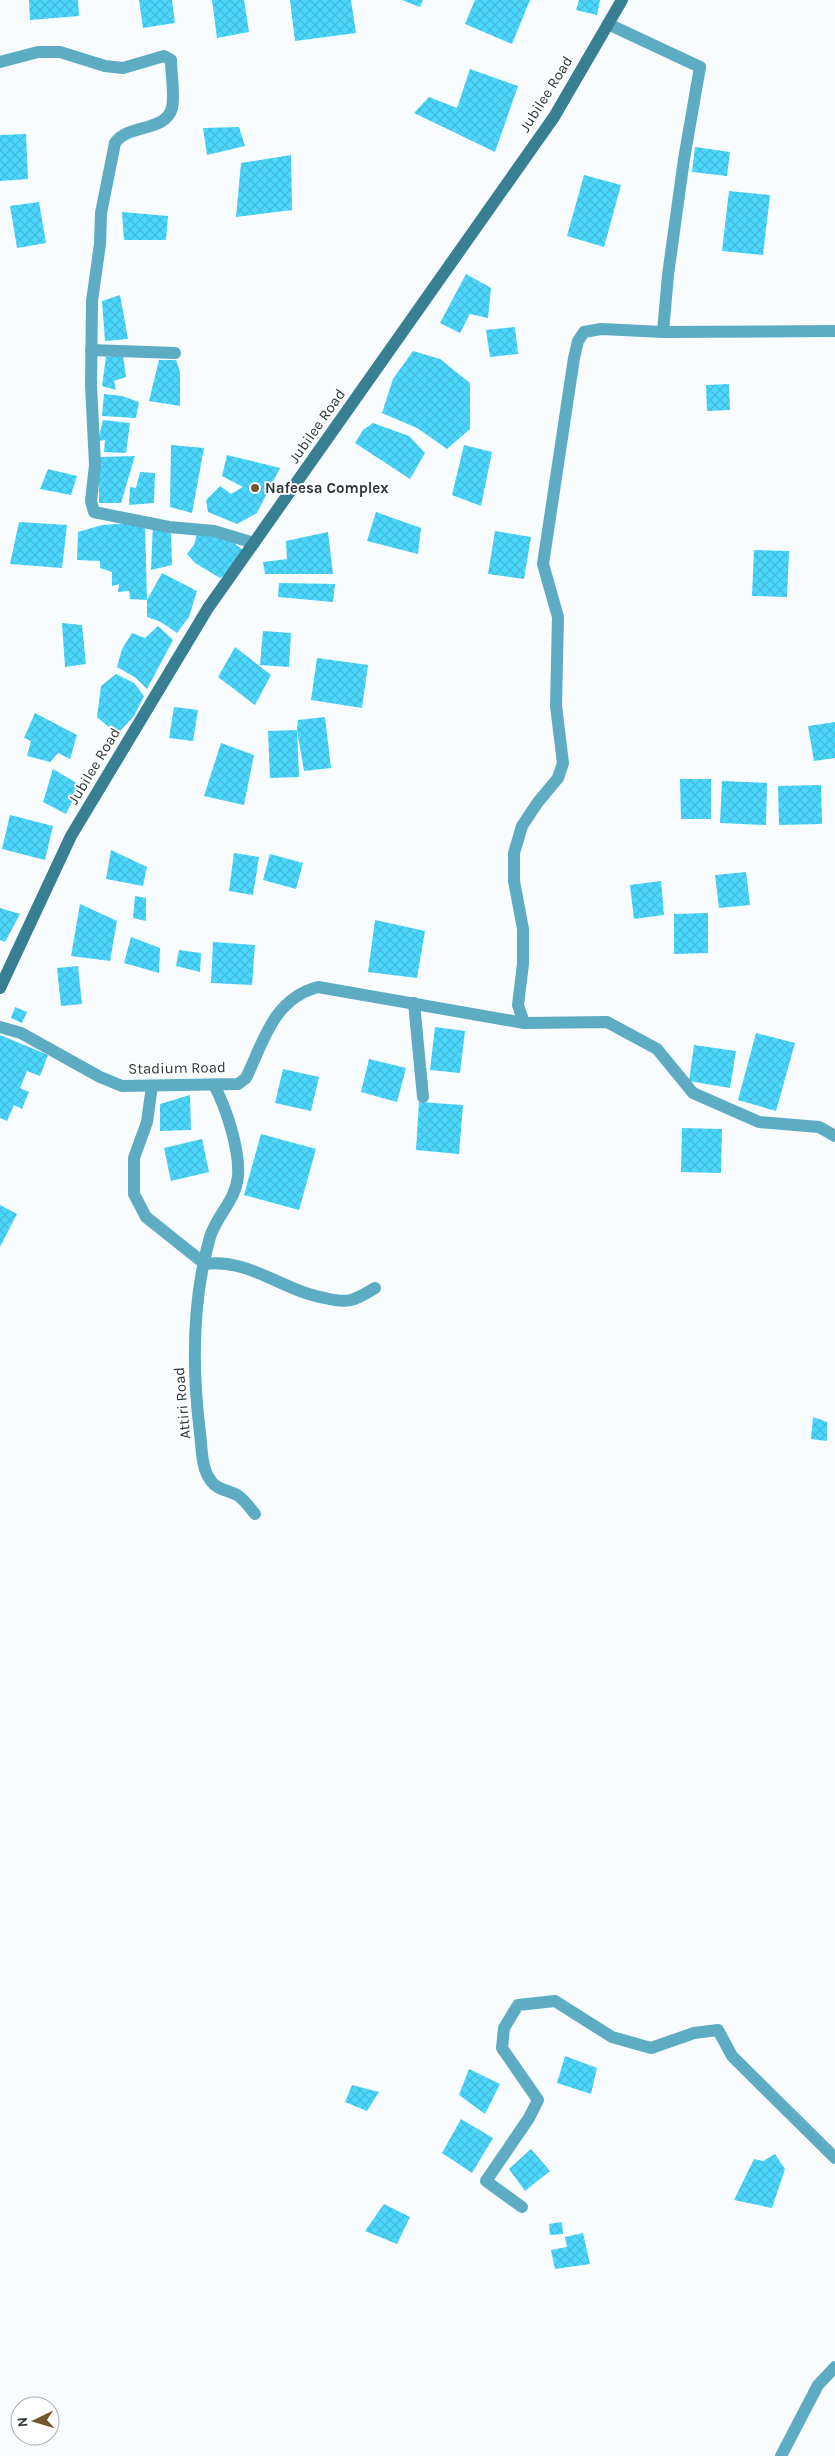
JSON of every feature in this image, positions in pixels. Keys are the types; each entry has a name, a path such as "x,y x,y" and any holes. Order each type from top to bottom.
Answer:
{"main road":[{"name":"Jubilee Road","path":"0,988 71,836 208,608 554,117 622,0"}],"street":[{"path":"608,24 700,67 684,159 668,276 663,332"},
{"path":"0,62 38,52 60,52 105,66 122,68 164,56 171,60 172,108 164,119 119,136 115,144 101,213 100,244 92,301 91,350 95,465 91,501 94,512 168,527 214,531 254,543"},
{"path":"524,1023 518,1005 523,964 523,929 514,881 514,853 522,826 538,802 558,778 563,763 556,706 558,616 543,564 578,340 584,332 601,328 663,332 835,331"},
{"path":"91,350 175,353"},
{"name":"Stadium Road","path":"0,1027 21,1033 100,1077 122,1086 152,1086 238,1084 246,1078 274,1017 286,1004 304,991 318,987 524,1023 607,1022 657,1049 693,1093 759,1122 819,1127 835,1136"},
{"path":"414,1003 423,1097"},
{"name":"Attiri Road","path":"214,1085 224,1102 238,1176 230,1202 210,1238 200,1289 194,1369 203,1461 209,1480 216,1487 239,1496 255,1514"},
{"path":"152,1086 147,1122 132,1169 134,1194 146,1217 205,1264 218,1262 238,1266 262,1275 296,1292 331,1300 353,1300 375,1288"},
{"path":"522,2208 486,2181 529,2118 538,2100 502,2048 504,2028 518,2005 554,2001 612,2037 651,2048 694,2033 718,2030 732,2056 835,2158"},
{"path":"781,2456 818,2385 835,2366"}],"building":[{"path":"29,0 78,0 79,16 30,20"},
{"path":"139,0 172,0 175,23 143,28"},
{"path":"212,0 244,0 249,32 217,38"},
{"path":"290,0 351,0 356,33 295,41"},
{"path":"402,0 423,0 420,7"},
{"path":"475,0 530,0 512,44 465,24"},
{"path":"579,0 600,0 597,15 576,10"},
{"path":"470,69 518,86 495,152 414,113 429,97 457,108"},
{"path":"239,127 245,146 207,155 203,128"},
{"path":"26,134 28,179 0,181 0,135"},
{"path":"695,147 730,152 727,176 692,172"},
{"path":"291,155 292,210 236,217 241,163"},
{"path":"584,175 621,185 604,247 567,236"},
{"path":"729,191 770,195 763,255 722,251"},
{"path":"39,202 46,243 17,248 10,206"},
{"path":"122,212 168,216 166,240 124,240"},
{"path":"466,274 491,288 488,318 470,314 460,333 440,323"},
{"path":"120,295 128,339 105,341 102,301"},
{"path":"515,327 518,354 490,357 486,330"},
{"path":"413,351 440,359 470,383 470,429 447,449 417,428 382,413 393,379"},
{"path":"123,355 126,377 114,381 116,390 102,386 106,357"},
{"path":"159,360 176,360 180,372 180,406 149,401"},
{"path":"729,384 730,410 707,411 706,385"},
{"path":"104,394 122,396 139,402 136,418 102,416"},
{"path":"103,420 130,423 126,453 104,452 105,440 98,441"},
{"path":"373,423 409,436 425,453 410,479 355,443 363,430"},
{"path":"171,445 204,448 192,513 170,507"},
{"path":"464,445 492,452 481,506 452,495"},
{"name":"Nafeesa Complex","path":"227,455 280,468 257,513 237,524 208,512 206,500 220,486 231,494 243,487 222,476"},
{"path":"135,456 121,503 99,503 99,457"},
{"path":"48,469 77,476 71,495 40,489"},
{"path":"140,472 155,473 154,503 129,505 130,487 136,488"},
{"path":"376,512 421,528 418,554 367,541"},
{"path":"19,522 67,525 62,568 10,564"},
{"path":"145,522 147,600 130,599 129,591 118,592 119,584 112,586 112,572 100,568 100,561 77,560 78,532 102,525"},
{"path":"153,523 171,534 172,565 151,570"},
{"path":"495,531 531,537 524,579 488,574"},
{"path":"328,532 333,574 265,574 263,562 287,559 286,541"},
{"path":"197,533 229,539 244,551 228,573 220,578 195,563 187,554 194,545"},
{"path":"754,550 789,551 787,597 752,596"},
{"path":"162,573 197,591 189,617 177,633 161,622 147,617 147,600"},
{"path":"279,583 335,584 333,602 278,597"},
{"path":"62,623 82,625 86,664 65,667"},
{"path":"158,626 173,640 147,689 136,678 117,667 122,649 132,633 145,638"},
{"path":"263,631 291,633 289,667 260,665"},
{"path":"235,647 271,675 255,705 218,677"},
{"path":"317,658 368,665 362,708 311,700"},
{"path":"116,674 134,683 144,696 134,716 120,731 111,729 97,717 101,686"},
{"path":"174,707 198,710 193,741 169,738"},
{"path":"35,713 77,735 70,759 58,753 50,762 27,756 31,741 24,738"},
{"path":"325,717 331,768 304,771 297,730 298,720"},
{"path":"835,722 835,758 814,761 808,726"},
{"path":"297,730 299,777 270,778 268,731"},
{"path":"221,743 254,755 244,805 204,796"},
{"path":"53,769 80,785 66,814 43,802"},
{"path":"680,779 711,779 711,819 681,819"},
{"path":"722,781 767,783 766,825 720,823"},
{"path":"821,785 822,824 779,825 778,786"},
{"path":"10,815 53,826 45,860 2,849"},
{"path":"111,850 147,867 143,886 106,879"},
{"path":"234,853 259,857 253,895 229,891"},
{"path":"270,854 303,863 296,889 263,880"},
{"path":"746,872 750,905 719,908 715,875"},
{"path":"661,881 664,915 634,919 630,885"},
{"path":"135,896 146,898 146,921 133,918"},
{"path":"80,904 117,921 110,961 71,956"},
{"path":"0,908 20,914 5,942 0,940"},
{"path":"708,913 708,953 674,954 674,914"},
{"path":"375,920 425,931 417,978 368,972"},
{"path":"131,937 160,948 159,973 124,963"},
{"path":"213,942 255,945 252,985 211,983"},
{"path":"179,950 201,953 200,972 176,966"},
{"path":"78,966 82,1004 61,1006 57,968"},
{"path":"15,1007 27,1012 22,1023 11,1018"},
{"path":"435,1027 465,1031 460,1073 430,1070"},
{"path":"756,1033 795,1043 776,1111 738,1100"},
{"path":"0,1035 48,1055 40,1076 27,1071 20,1088 29,1092 22,1109 14,1105 7,1121 0,1118"},
{"path":"694,1045 736,1051 730,1088 689,1081"},
{"path":"369,1059 406,1068 397,1102 361,1092"},
{"path":"283,1069 319,1077 311,1111 275,1103"},
{"path":"190,1095 191,1130 160,1131 160,1104"},
{"path":"419,1102 463,1105 459,1154 416,1150"},
{"path":"682,1128 722,1129 721,1173 681,1172"},
{"path":"261,1134 316,1149 299,1210 244,1195"},
{"path":"202,1139 209,1172 171,1181 164,1148"},
{"path":"0,1205 17,1214 0,1247"},
{"path":"813,1417 827,1422 827,1441 811,1439"},
{"path":"565,2056 597,2068 591,2094 557,2083"},
{"path":"469,2069 500,2084 485,2114 459,2095"},
{"path":"352,2085 379,2092 367,2111 345,2102"},
{"path":"461,2119 493,2138 472,2173 442,2153"},
{"path":"531,2149 550,2171 525,2191 509,2169"},
{"path":"775,2154 785,2169 772,2208 734,2200 754,2159 763,2161"},
{"path":"384,2204 410,2217 397,2244 365,2231"},
{"path":"562,2222 563,2234 550,2235 549,2224"},
{"path":"583,2233 590,2264 555,2269 551,2250 567,2247 565,2237"}],"place":[{"name":"Nafeesa Complex","path":"255,488"}]}
